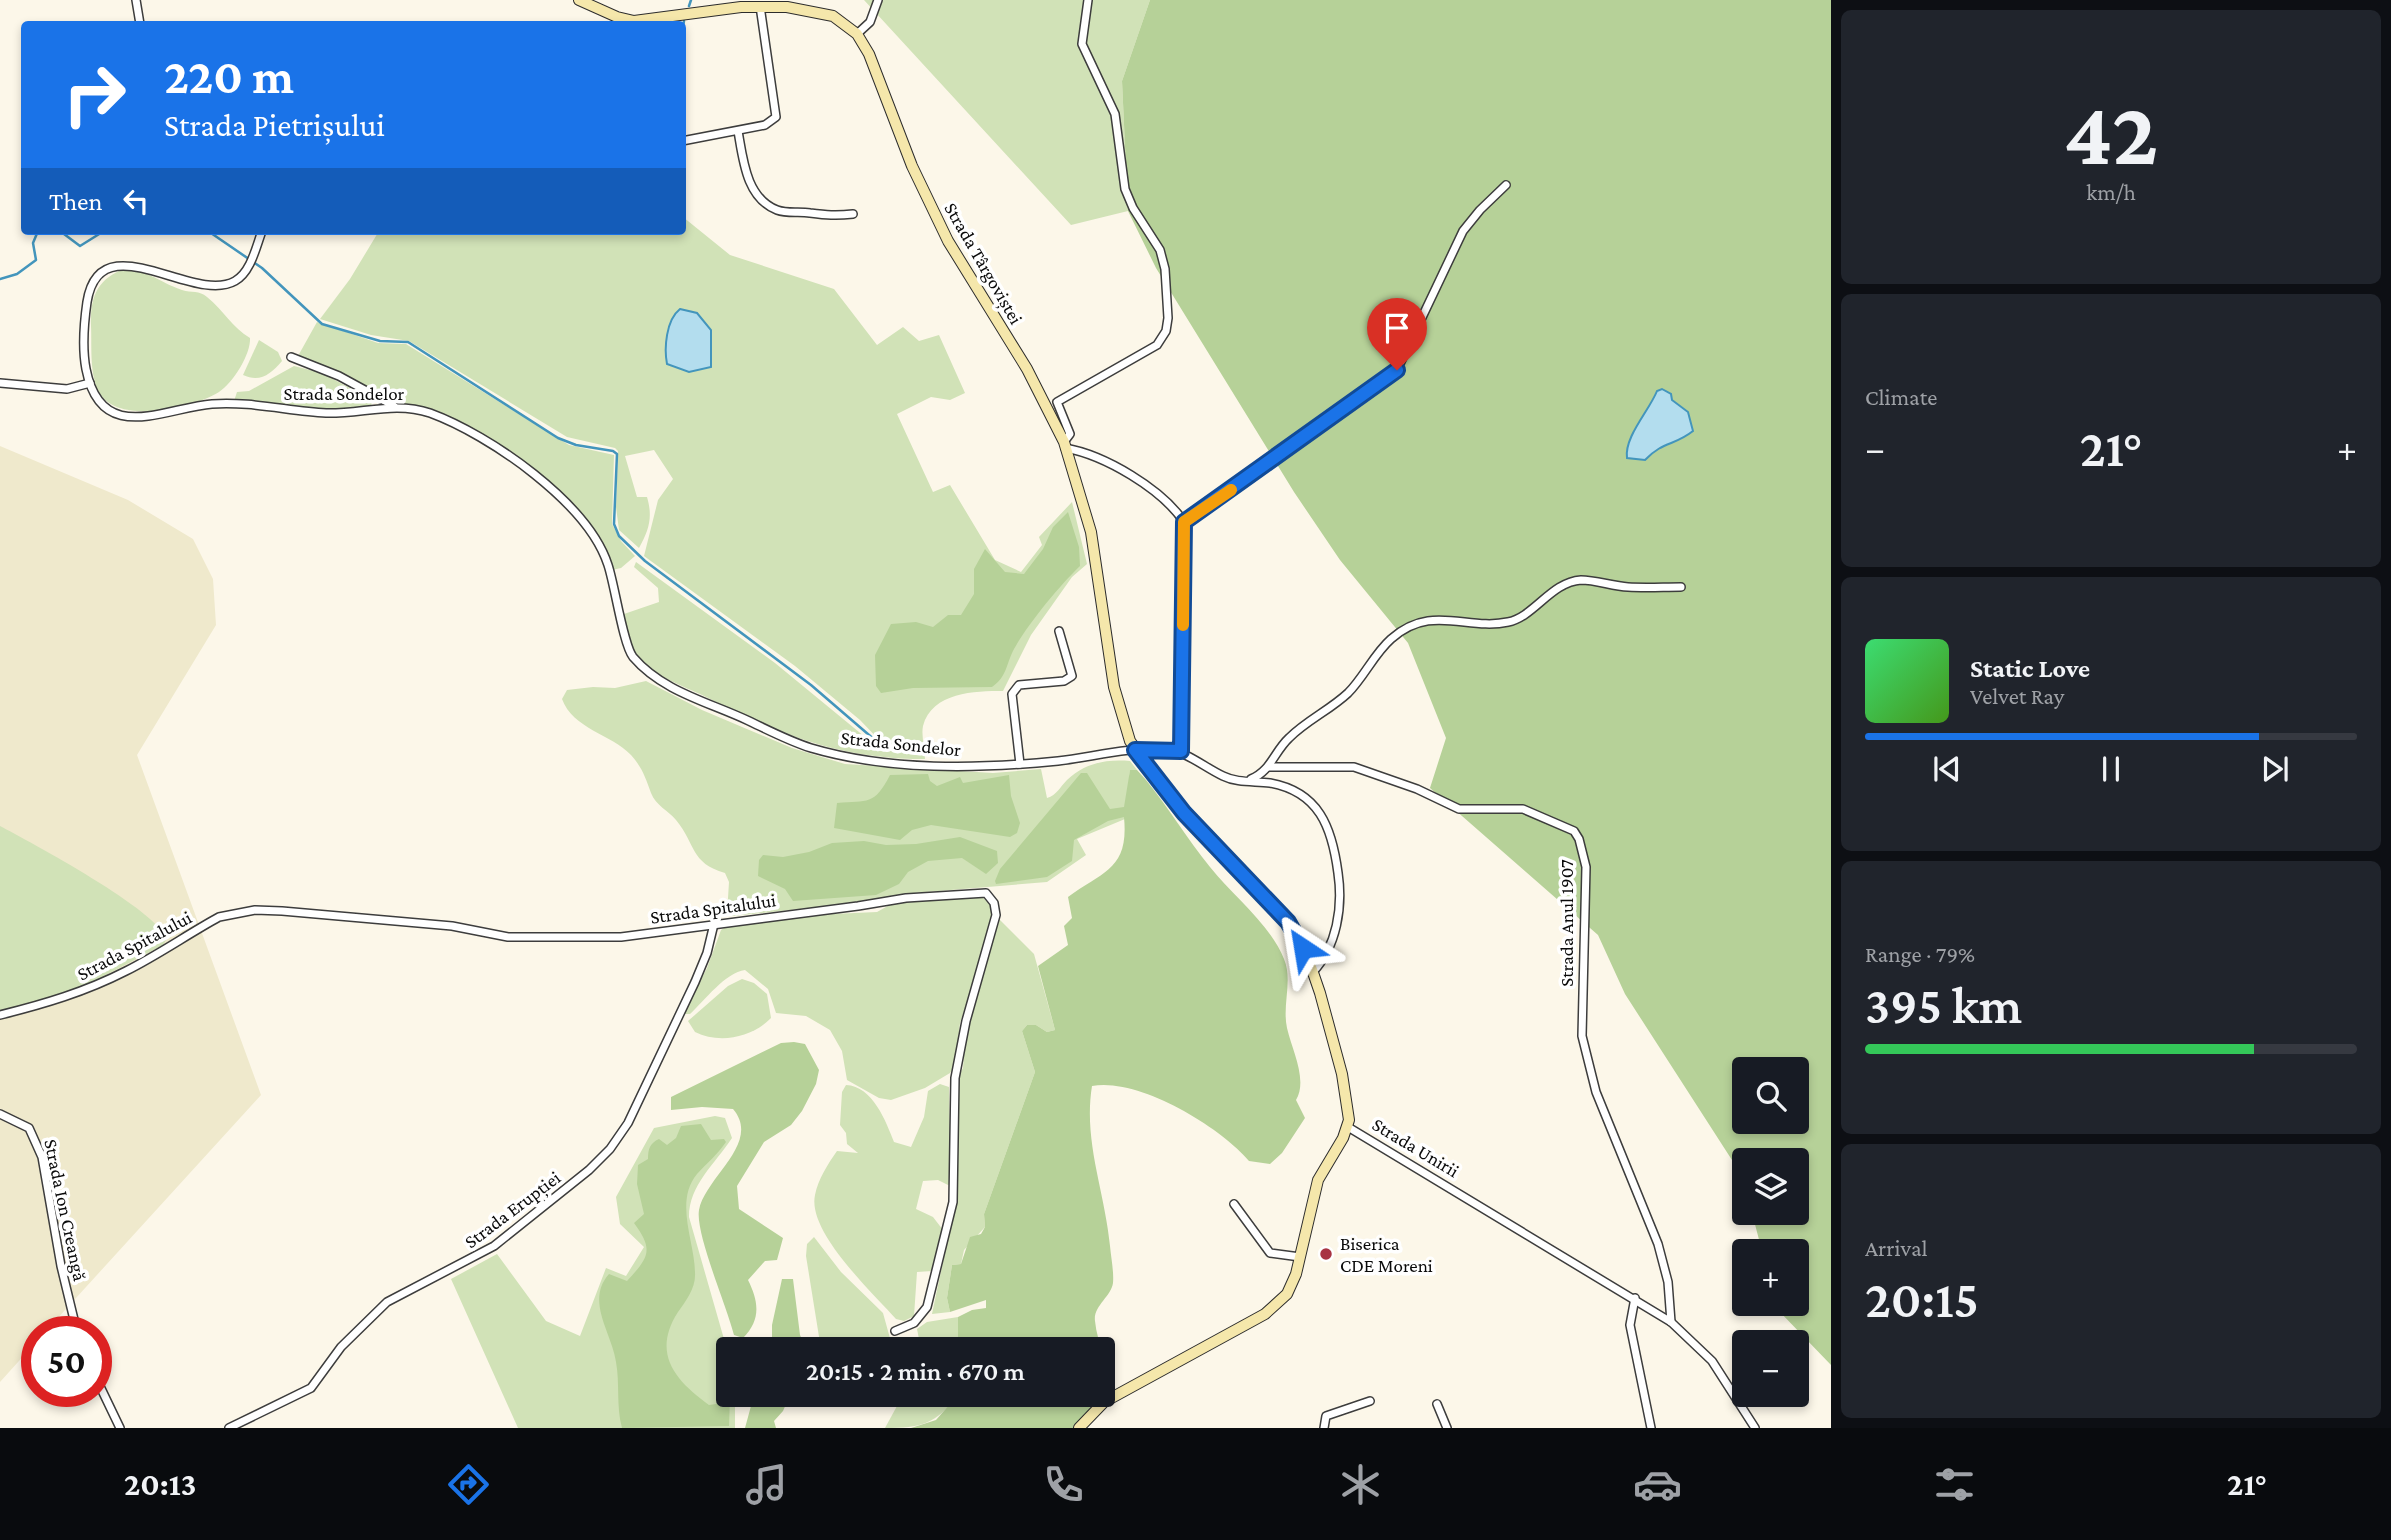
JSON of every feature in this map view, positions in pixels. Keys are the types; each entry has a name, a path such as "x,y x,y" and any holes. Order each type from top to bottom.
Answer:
{"main road":[{"path":"579,0 617,17 634,21 760,6 823,13 843,21 858,34"},
{"name":"Strada Târgoviștei","path":"858,34 869,54 912,166 943,232 1027,369 1064,445 1093,544 1119,710 1135,750 1152,774"},
{"name":"Strada Unirii","path":"1152,774 1288,922 1312,972 1342,1074 1349,1113 1348,1127"},
{"path":"1079,1428 1093,1411 1115,1395 1181,1363 1275,1306 1292,1284 1318,1180 1348,1127"}],"street":[{"path":"136,0 140,21"},
{"path":"858,34 870,22 877,0"},
{"path":"1048,408 1157,345 1166,331 1168,318 1169,299 1160,250 1133,208 1125,188 1115,114 1082,44 1082,28 1088,0"},
{"path":"686,140 765,125 776,117 760,6"},
{"path":"738,131 745,168 753,190 763,202 778,210 791,212 832,217 853,214"},
{"path":"1184,522 1397,370 1457,241 1480,210 1506,185"},
{"path":"0,383 67,389 90,383 86,370 85,317 89,290 101,273 122,265 216,286 236,281 247,270 260,235"},
{"path":"291,356 339,376 394,406"},
{"name":"Strada Sondelor","path":"90,383 101,402 112,411 136,418 217,403 334,413 394,406 432,414 514,459 580,516 605,556 620,605 628,649 653,676 680,692 783,738 845,755 924,764 1020,764 1135,750 1181,751"},
{"path":"1057,402 1070,434 1064,445 1085,453 1157,491 1184,522 1181,751 1220,775 1290,788 1313,801 1336,853 1341,904 1321,963 1312,972"},
{"path":"1248,780 1268,767 1290,737 1332,708 1352,689 1389,641 1415,625 1450,618 1488,625 1512,621 1550,593 1578,580 1626,587 1681,587"},
{"path":"1020,764 1012,694 1019,685 1064,681 1072,676 1059,631"},
{"name":"Strada Anul 1907","path":"1268,767 1354,767 1417,789 1459,809 1523,809 1574,831 1579,839 1586,867 1582,1036 1597,1092 1661,1254 1668,1282 1671,1322"},
{"name":"Strada Spitalului","path":"0,1015 39,1007 84,991 129,970 219,917 234,913 269,911 330,914 452,926 508,937 621,937 858,906 884,900 986,893 994,902 994,926 969,1007 955,1077 953,1202 927,1307 914,1323 895,1331"},
{"name":"Strada Erupției","path":"229,1428 311,1388 341,1347 387,1302 494,1246 589,1170 610,1149 628,1123 695,982 707,953 714,924"},
{"name":"Strada Ion Creangă","path":"0,1114 29,1128 42,1157 61,1266 73,1316"},
{"name":"Strada Unirii","path":"1348,1127 1671,1322 1712,1361 1755,1428"},
{"path":"1234,1204 1270,1253 1300,1257"},
{"path":"1635,1298 1630,1325 1651,1428"},
{"path":"1324,1428 1326,1416 1370,1401"},
{"path":"1437,1404 1447,1428"},
{"path":"110,1407 120,1428"}],"shaded area":[{"path":"0,446 128,500 193,539 213,579 216,625 137,755 261,1095 60,1316 21,1316 21,1359 0,1382"}],"green space":[{"path":"864,0 1150,0 1122,81 1128,211 1071,225"},
{"path":"1150,0 1831,0 1831,1365 1809,1342 1809,1330 1797,1330 1784,1316 1809,1316 1809,1239 1759,1239 1755,1225 1809,1225 1809,1148 1732,1148 1732,1160 1625,994 1598,935 1430,788 1446,738 1408,643 1340,560 1294,492 1156,268 1128,211 1122,81"},
{"path":"686,219 730,255 834,289 877,345 903,327 919,341 939,335 965,393 950,400 931,397 897,414 933,492 950,485 995,560 1021,572 1042,545 1039,537 1072,502 1087,564 1072,577 1031,635 1003,691 968,693 935,706 923,726 925,759 893,758 835,749 782,732 666,678 642,662 631,646 624,614 659,602 658,588 634,567 636,562 775,663 876,746 882,743 860,720 795,666 644,556 658,500 673,479 654,450 625,456 637,497 647,497 649,504 649,523 639,548 619,530 616,507 618,451 615,448 567,437 409,341 371,335 320,319 350,279 377,235 686,235"},
{"path":"121,270 148,274 182,290 204,295 250,338 244,360 224,388 208,398 158,411 124,409 110,403 100,394 96,387 91,352 93,299 100,285"},
{"path":"317,322 378,343 406,344 569,445 614,455 612,524 621,541 635,556 621,568 612,570 585,516 518,460 448,419 387,399 333,369 298,356"},
{"path":"259,340 278,352 282,361 274,370 260,378 243,375"},
{"path":"294,366 322,373 368,398 372,404 368,407 335,411 234,401 237,392 249,391"},
{"path":"1068,512 1079,547 1080,566 1027,628 997,683 992,687 913,688 881,693 876,686 875,655 891,624 916,622 933,627 948,615 961,615 974,594 974,569 985,549 1005,572 1024,574 1043,549 1053,527"},
{"path":"646,681 702,710 792,748 845,764 993,773 1041,769 1047,798 1056,793 1074,774 1096,763 1130,761 1137,770 1130,770 1125,819 1077,839 1086,855 1047,882 914,893 857,903 732,916 727,914 729,882 725,873 705,864 699,858 676,820 653,797 641,769 631,755 583,724 567,709 562,699 567,690 615,688"},
{"path":"1130,770 1137,770 1210,867 1278,946 1287,967 1287,1028 1300,1074 1296,1100 1305,1118 1282,1153 1270,1164 1249,1161 1219,1134 1177,1107 1132,1089 1111,1085 1092,1086 1092,1147 1113,1274 1112,1288 1095,1316 1098,1337 958,1337 958,1317 972,1310 986,1308 986,1300 950,1312 947,1298 952,1265 961,1264 970,1237 981,1234 985,1227 984,1214 1035,1072 1022,1031 1027,1025 1036,1025 1047,1032 1055,1030 1038,966 1068,945 1064,926 1072,918 1068,897 1103,874 1118,858 1125,834 1124,817 1108,821 1074,840 1072,861 1047,877 996,884 995,881 1000,869 1081,773 1087,773 1110,809 1124,807"},
{"path":"928,774 930,781 937,786 960,777 963,783 1009,775 1011,796 1020,823 1017,833 1010,837 931,825 912,830 900,840 834,828 837,803 869,800 879,792 890,775"},
{"path":"0,826 92,878 142,912 159,928 166,940 163,945 83,987 0,1013"},
{"path":"960,837 997,851 998,863 986,874 962,858 928,861 908,872 899,884 876,895 793,901 785,889 758,876 759,860 763,855 783,857 809,852 832,843 864,841 886,845 916,844"},
{"path":"981,896 991,905 993,923 960,1023 955,1066 950,1073 925,1088 891,1100 879,1098 847,1080 842,1051 830,1030 806,1016 776,1013 768,989 745,970 723,981 690,1014 683,1014 707,968 721,930 727,926 810,915 877,912 895,902"},
{"path":"999,919 1034,954 1055,1030 1047,1032 1036,1025 1027,1025 1022,1031 1035,1072 984,1214 985,1227 964,1250 961,1264 952,1265 947,1298 950,1312 932,1314 956,1200 958,1077 963,1068 966,1031"},
{"path":"742,979 754,983 767,994 771,1018 754,1030 735,1037 714,1038 695,1032 688,1021 728,986"},
{"path":"781,1043 805,1044 819,1070 816,1084 802,1111 791,1125 764,1142 737,1186 739,1209 783,1238 777,1260 765,1261 748,1280 756,1303 755,1318 749,1331 744,1337 740,1337 734,1335 706,1252 699,1210 703,1198 737,1147 741,1134 740,1122 733,1109 702,1107 671,1110 671,1097"},
{"path":"940,1084 949,1087 951,1183 948,1185 938,1180 923,1181 916,1209 933,1217 943,1230 932,1271 917,1272 914,1316 904,1321 896,1319 831,1244 815,1210 815,1195 821,1177 837,1151 858,1153 847,1144 846,1133 840,1125 842,1092 846,1085 855,1087 871,1098 894,1142 911,1147 924,1117 928,1091"},
{"path":"715,1116 725,1118 732,1138 698,1185 690,1205 689,1217 723,1337 716,1337 716,1407 735,1407 735,1428 518,1428 451,1279 497,1254 546,1321 580,1336 606,1268 626,1276 644,1247 620,1224 616,1197 654,1128"},
{"path":"701,1124 711,1140 724,1139 726,1142 690,1185 686,1209 695,1279 690,1294 670,1327 667,1354 678,1376 697,1396 709,1405 730,1407 729,1426 622,1428 616,1362 602,1317 599,1295 609,1274 627,1281 644,1259 646,1247 634,1223 644,1214 637,1184 638,1165 648,1159 653,1142 659,1139 667,1145 676,1138 681,1126"},
{"path":"814,1237 841,1272 883,1313 890,1337 819,1337 806,1256 807,1244"},
{"path":"782,1279 793,1279 801,1337 772,1337"},
{"path":"958,1317 958,1337 919,1337 917,1329 927,1322"},
{"path":"751,1407 785,1407 774,1421 776,1428 745,1428"},
{"path":"896,1407 948,1407 927,1422 908,1427 885,1428"},
{"path":"947,1407 1094,1407 1074,1428 911,1428 936,1420"}],"water":[{"path":"680,309 697,313 711,330 711,367 689,372 667,364 667,335 675,314"},
{"path":"1662,389 1671,394 1672,400 1688,412 1693,431 1657,450 1645,460 1627,458 1633,433 1657,391"}],"waterway":[{"path":"689,6 691,0"},
{"path":"0,279 17,274 36,260 33,243 36,235"},
{"path":"65,235 80,246 98,235"},
{"path":"214,235 262,268 322,324 380,341 408,342 558,438 617,454 614,524 619,536 645,561 811,685 876,741"}],"slow traffic":[{"path":"1183,625 1184,522 1194,518 1231,490"}],"place":[{"name":"Biserica CDE Moreni","path":"1326,1254"}],"route":[{"path":"1303,948 1288,922 1184,813 1135,750 1181,751 1184,522 1194,518 1397,370"}]}
